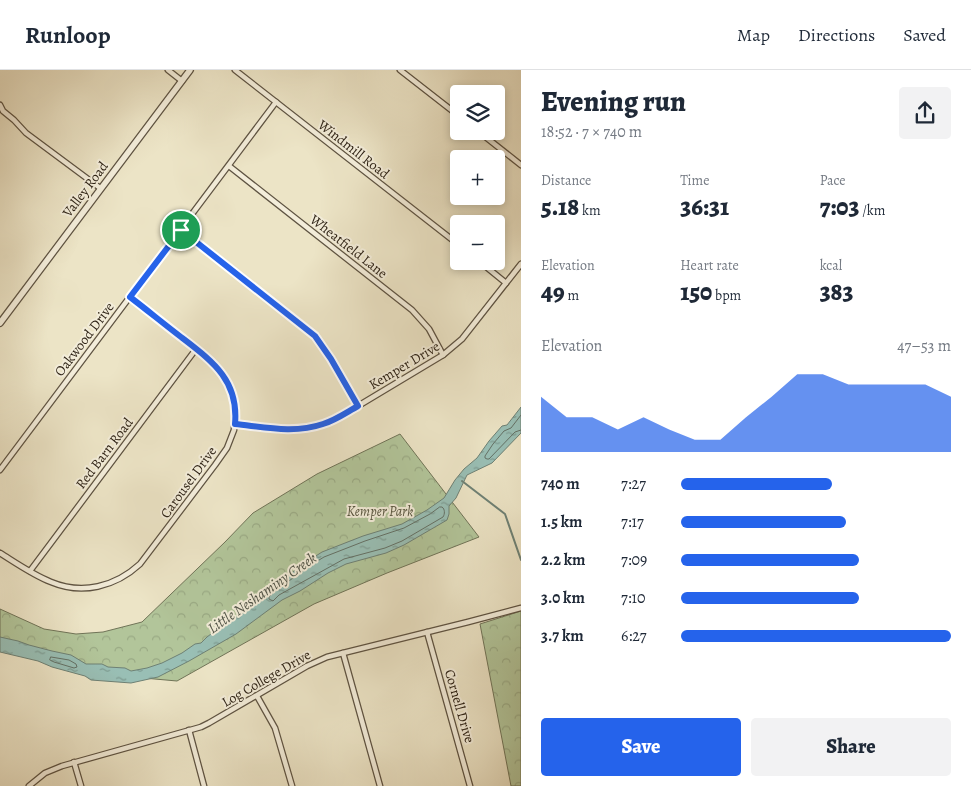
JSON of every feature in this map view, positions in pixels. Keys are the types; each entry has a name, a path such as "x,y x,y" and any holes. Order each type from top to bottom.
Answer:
{"street":[{"path":"168,70 182,81"},
{"name":"Valley Road","path":"0,322 190,70"},
{"name":"Windmill Road","path":"235,70 450,238"},
{"path":"400,70 450,109"},
{"name":"Oakwood Drive","path":"0,470 276,102"},
{"path":"0,105 3,111 26,133 100,188"},
{"path":"489,140 521,165"},
{"name":"Wheatfield Lane","path":"228,166 412,310 429,329 443,355"},
{"path":"181,230 315,336 331,359 358,406"},
{"name":"Kemper Drive","path":"235,424 277,429 301,429 325,423 358,406 443,355 462,340 521,264"},
{"path":"490,270 506,283"},
{"name":"Carousel Drive","path":"0,553 48,581 67,587 87,589 116,581 132,571 147,556 227,448 235,424 235,405 230,387 220,370 130,297"},
{"name":"Red Barn Road","path":"30,571 196,349"},
{"name":"Log College Drive","path":"29,786 45,773 56,768 210,723 307,666 327,657 521,608"},
{"name":"Cornell Drive","path":"427,632 470,786"},
{"path":"343,653 380,786"},
{"path":"257,696 275,728 292,786"},
{"path":"188,730 204,786"},
{"path":"74,762 80,786"}],"green space":[{"name":"Kemper Park","path":"400,434 479,537 314,604 177,681 99,674 0,650 0,609 44,629 76,634 103,632 142,622 253,513 317,474"},
{"path":"521,611 521,786 511,786 480,624"}],"water":[{"path":"521,407 521,433 492,463 467,475 456,498 449,506 447,520 404,545 386,553 346,564 328,573 282,600 236,634 158,677 131,683 91,680 85,676 38,661 0,652 0,637 71,655 86,664 102,664 108,667 125,668 131,671 162,663 195,644 201,643 224,624 256,603 272,587 322,552 363,536 402,524 444,498 464,469 477,458 489,441 502,426 507,425"}],"waterway":[{"path":"462,481 505,514 521,560"}],"route":[{"path":"181,230 309,330 321,343 358,406 332,420 310,428 277,429 235,424 233,396 226,378 220,370 130,297 181,230"}],"water label":[{"name":"Little Neshaminy Creek","path":"262,593"}]}
